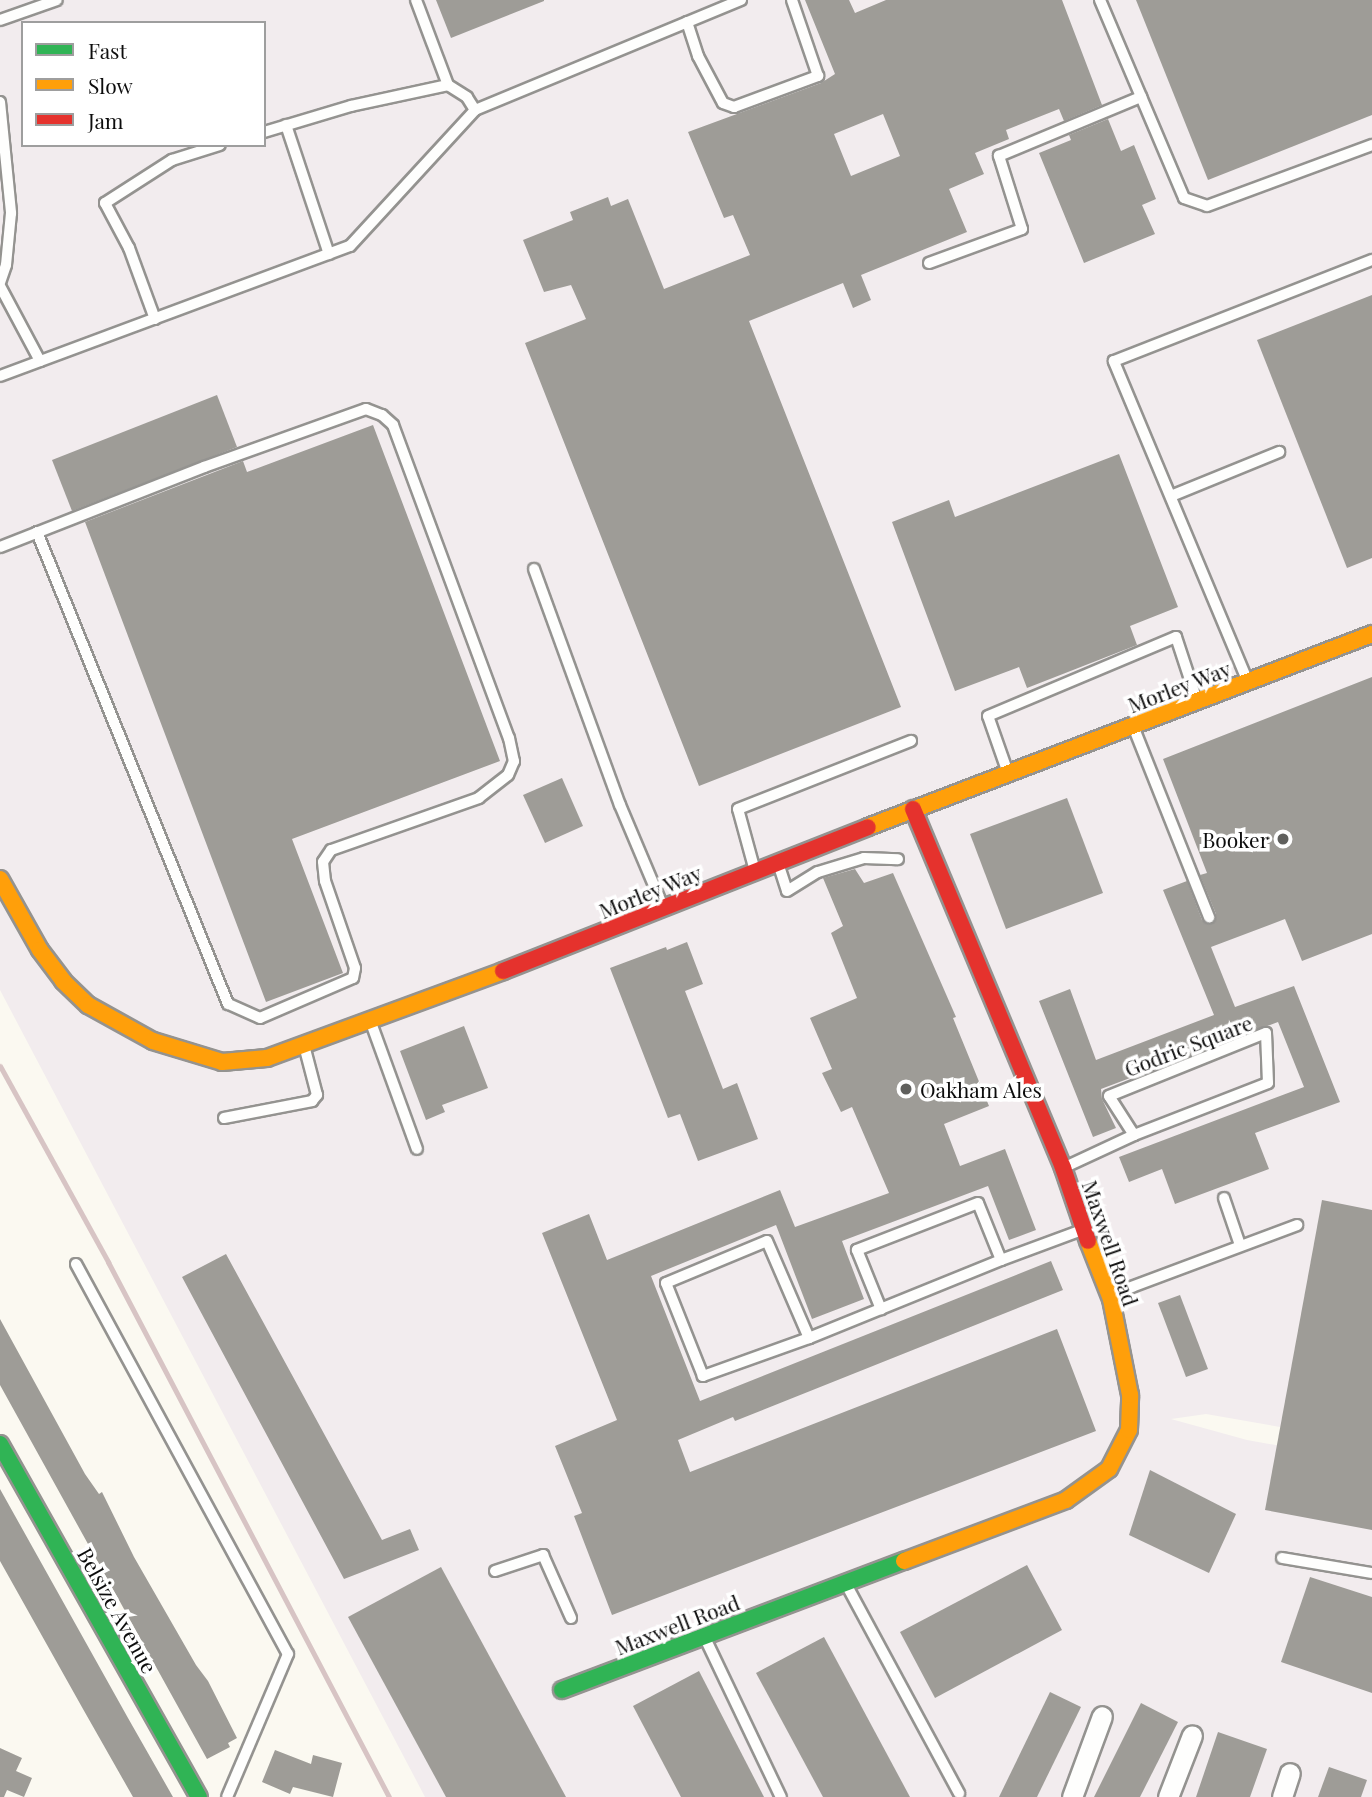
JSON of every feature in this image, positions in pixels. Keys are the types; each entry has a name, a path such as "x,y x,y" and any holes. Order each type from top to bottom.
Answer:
{"street":[{"name":"Morley Way","path":"0,879 15,911 63,981 88,1005 153,1041 222,1062 267,1058 576,944 913,809 1372,634"},
{"name":"Maxwell Road","path":"562,1690 845,1581 1066,1500 1109,1469 1129,1430 1130,1395 1109,1296 1083,1230 1063,1168 913,809"},
{"name":"Belsize Avenue","path":"0,1444 199,1797"},
{"path":"1072,1797 1102,1716"},
{"path":"1168,1797 1192,1735"},
{"path":"1282,1797 1290,1773"}],"lane":[{"path":"0,20 57,0"},
{"path":"416,0 448,85 467,97 475,110"},
{"path":"0,376 350,246 475,110 741,0"},
{"path":"687,22 698,56 723,103 734,107 818,76 792,0"},
{"path":"1100,0 1184,198 1207,206 1372,145"},
{"path":"266,131 448,85"},
{"path":"929,262 1022,229 999,156 1141,97"},
{"path":"0,102 11,213 6,265 0,284 40,361"},
{"path":"286,125 329,254"},
{"path":"155,319 129,248 104,203 172,160 214,147"},
{"path":"1248,682 1114,361 1372,260"},
{"path":"0,547 37,532 204,467 366,409 382,415 393,425 509,738 514,761 508,775 479,798 331,850 323,862 325,881 355,968 353,978 260,1018 229,1004 37,532"},
{"path":"1171,496 1279,452"},
{"path":"534,569 620,804 663,908"},
{"path":"1008,773 988,716 1176,637 1197,701"},
{"path":"1132,726 1209,917"},
{"path":"755,871 738,809 911,741"},
{"path":"778,863 787,891 818,872 864,858 898,859"},
{"path":"370,1020 417,1149"},
{"name":"Godric Square","path":"1063,1168 1135,1135 1268,1083 1266,1033 1109,1096 1135,1135"},
{"path":"224,1118 312,1101 317,1095 304,1044"},
{"path":"1224,1198 1240,1245"},
{"path":"881,1309 857,1250 978,1203 1001,1260"},
{"path":"1109,1296 1297,1225"},
{"path":"809,1338 767,1241 666,1283 703,1376 809,1338 1001,1260 1083,1230"},
{"path":"76,1264 288,1654 227,1797"},
{"path":"495,1571 544,1555 571,1618"},
{"path":"1282,1558 1372,1573"},
{"path":"845,1581 959,1793"},
{"path":"704,1637 782,1797"}],"shaded area":[{"path":"0,0 1372,0 1372,1443 1206,1414 1171,1419 1247,1440 1372,1462 1372,1797 425,1797 0,990"}],"building":[{"path":"436,0 544,0 544,1 451,38"},
{"path":"805,0 849,0 855,13 886,0 1062,0 1102,105 1064,121 1059,109 1006,130 1009,139 975,153 984,174 949,189 967,232 861,275 871,300 853,308 843,283 749,321 901,707 699,786 525,343 586,319 571,285 544,292 523,240 573,220 570,212 608,197 611,206 628,199 664,289 750,255 733,215 724,218 688,132 821,83 835,74","holes":["883,114 900,156 851,176 834,134"]},
{"path":"1136,0 1372,0 1372,115 1208,180"},
{"path":"1108,119 1121,151 1134,145 1156,199 1142,205 1155,234 1084,263 1039,153 1071,140 1069,135"},
{"path":"1372,295 1372,558 1347,568 1257,340"},
{"path":"217,395 237,447 72,511 52,460"},
{"path":"373,425 500,761 292,839 343,973 266,1002 85,522 243,461 247,472"},
{"path":"1119,454 1178,607 1130,626 1137,645 1027,688 1019,667 955,691 892,522 949,500 955,517"},
{"name":"Booker","path":"1372,677 1372,934 1302,961 1285,919 1211,947 1235,1007 1294,986 1340,1102 1255,1133 1269,1169 1175,1204 1162,1169 1129,1182 1119,1157 1304,1087 1278,1022 1101,1089 1102,1099 1116,1128 1093,1137 1039,1001 1070,989 1096,1060 1214,1015 1163,890 1187,881 1202,920 1209,924 1215,921 1216,914 1200,875 1207,873 1163,759"},
{"path":"562,778 583,826 545,843 523,795"},
{"path":"1067,798 1103,893 1006,929 970,834"},
{"path":"855,869 864,883 893,873 956,1017 953,1018 989,1106 944,1124 960,1166 1005,1149 1036,1230 1009,1240 988,1186 842,1241 864,1299 812,1319 776,1225 651,1276 700,1401 1051,1261 1063,1290 735,1421 733,1417 678,1440 690,1472 1057,1329 1096,1431 612,1615 574,1516 582,1513 555,1446 617,1420 542,1233 589,1214 607,1260 780,1190 795,1227 889,1193 852,1107 841,1112 822,1073 832,1069 810,1018 857,998 831,933 843,926 823,878"},
{"path":"687,942 703,984 685,991 723,1089 737,1083 758,1139 698,1161 680,1114 668,1118 610,968"},
{"path":"464,1026 488,1088 442,1105 445,1112 426,1120 400,1051"},
{"path":"1322,1200 1372,1210 1372,1530 1265,1510"},
{"path":"226,1254 382,1540 410,1529 419,1550 344,1579 182,1277"},
{"path":"1180,1295 1208,1369 1186,1377 1158,1303"},
{"path":"0,1319 85,1474 99,1494 102,1492 134,1557 196,1665 208,1681 237,1738 228,1743 230,1747 207,1759 0,1385"},
{"path":"1150,1470 1236,1514 1209,1573 1129,1535"},
{"path":"0,1489 173,1797 133,1797 83,1709 0,1561"},
{"path":"1027,1565 1062,1630 935,1698 900,1632"},
{"path":"441,1567 566,1797 446,1797 348,1617"},
{"path":"1310,1577 1372,1597 1372,1693 1281,1662"},
{"path":"824,1637 910,1797 823,1797 756,1673"},
{"path":"699,1671 764,1797 681,1797 633,1706"},
{"path":"1050,1692 1081,1707 1037,1797 999,1797"},
{"path":"1141,1703 1178,1722 1140,1797 1094,1797"},
{"path":"1218,1732 1267,1749 1250,1797 1196,1797"},
{"path":"0,1748 22,1758 16,1771 32,1778 24,1797 7,1790 4,1797 0,1797"},
{"path":"275,1750 311,1764 313,1755 342,1763 333,1797 293,1787 290,1794 262,1782"},
{"path":"1329,1767 1367,1780 1361,1797 1318,1797"}],"railway":[{"path":"0,1066 108,1262 389,1797"}],"traffic: fast":[{"path":"0,1444 199,1797"},
{"path":"562,1690 904,1561"}],"traffic: slow":[{"path":"868,827 1372,634"},
{"path":"0,879 40,950 63,981 88,1005 153,1041 222,1062 267,1058 503,971"},
{"path":"904,1561 1066,1500 1109,1469 1129,1430 1130,1395 1111,1299 1088,1241"}],"traffic: jam":[{"path":"913,809 1063,1168 1088,1241"},
{"path":"503,971 868,827"}],"place":[{"name":"Booker","path":"1283,839"},
{"name":"Oakham Ales","path":"906,1089"}]}
